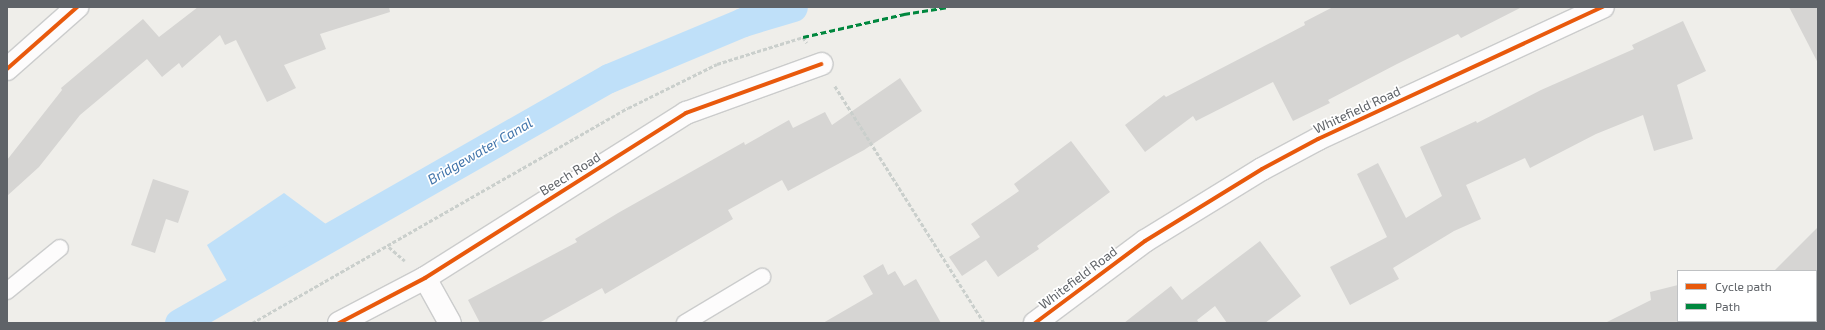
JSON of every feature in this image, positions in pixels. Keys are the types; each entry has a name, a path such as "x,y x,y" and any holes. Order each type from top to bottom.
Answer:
{"street":[{"path":"7,69 77,7"},
{"name":"Whitefield Road","path":"1035,323 1145,240 1262,169 1318,139 1603,7"},
{"name":"Beech Road","path":"339,323 425,278 686,112 821,64"},
{"path":"425,278 450,323"}],"lane":[{"path":"7,291 60,248"},
{"path":"685,323 762,277"}],"path":[{"path":"252,323 628,108 717,64 803,37"},
{"path":"821,64 984,323"}],"water":[{"path":"284,193 338,233 234,293 207,245"}],"building":[{"path":"198,7 389,7 390,12 320,34 326,49 284,65 296,88 267,102 236,40 225,45 220,35 182,68 179,63 162,77 147,59 80,115 39,167 7,196 7,160 62,90 61,88 143,19 159,37"},
{"path":"1333,7 1522,7 1461,38 1458,34 1397,64 1328,100 1330,103 1293,121 1273,82 1196,121 1193,116 1145,152 1125,125 1164,95 1166,97 1305,25 1304,22"},
{"path":"1789,7 1818,7 1818,63"},
{"path":"1683,21 1706,71 1677,85 1693,139 1654,151 1643,115 1596,134 1530,168 1525,158 1466,185 1481,219 1454,231 1393,268 1399,279 1350,305 1330,267 1387,237 1357,174 1378,163 1406,218 1442,196 1420,147 1476,121 1477,123 1541,90 1634,49 1632,45"},
{"path":"900,78 922,111 864,150 788,191 782,180 728,210 733,219 605,294 602,288 539,323 480,323 468,300 577,242 575,239 618,213 744,142 745,145 789,120 793,128 825,112 832,125"},
{"path":"1071,141 1110,192 1037,246 1039,249 998,277 986,260 962,276 949,257 980,237 971,224 1019,191 1014,184"},
{"path":"153,179 189,191 178,223 166,219 155,253 131,245"},
{"path":"1818,227 1818,271 1775,270"},
{"path":"1260,241 1301,296 1265,323 1227,323 1215,306 1197,320 1199,323 1124,323 1171,286 1182,300"},
{"path":"883,264 888,275 895,271 904,286 916,279 941,323 823,323 873,294 863,276"},
{"path":"1677,285 1678,323 1605,323 1651,300 1650,292"}],"waterway":[{"name":"Bridgewater Canal","path":"179,323 609,78 743,22 793,7"}],"marked path":[{"path":"803,37 904,14 948,7"}],"cycle path":[{"path":"7,69 77,7"},
{"path":"1035,323 1145,241 1262,169 1318,139 1603,7"},
{"path":"339,323 425,278 686,113 821,64"}]}
